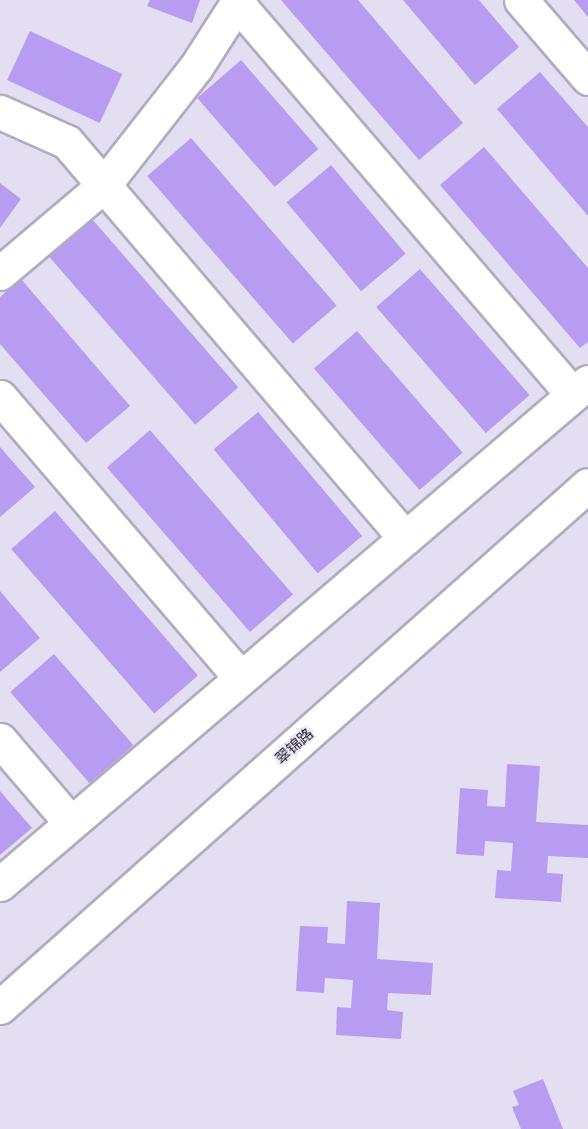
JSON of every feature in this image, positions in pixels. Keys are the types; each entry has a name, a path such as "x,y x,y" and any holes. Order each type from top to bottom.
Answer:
{"street":[{"path":"521,0 588,78"},
{"path":"0,273 103,186 196,68 238,2 580,389 0,884"},
{"path":"0,112 67,142 405,538"},
{"path":"0,397 241,678"},
{"name":"翠锦路","path":"0,1007 588,485"},
{"path":"0,740 71,823"}],"building":[{"path":"150,0 200,0 192,23 147,6"},
{"path":"281,0 358,0 463,123 419,160"},
{"path":"403,0 479,0 519,47 475,85"},
{"path":"574,0 588,0 588,17"},
{"path":"30,31 122,74 100,123 7,80"},
{"path":"241,60 318,149 275,187 197,98"},
{"path":"540,72 588,127 588,216 497,109"},
{"path":"191,138 337,306 293,344 147,176"},
{"path":"484,147 588,268 588,342 580,348 440,185"},
{"path":"331,165 406,254 361,291 287,202"},
{"path":"0,183 21,199 0,228"},
{"path":"92,219 238,387 195,425 49,256"},
{"path":"420,269 530,395 486,433 376,307"},
{"path":"21,279 130,406 86,443 0,344 0,297"},
{"path":"357,331 463,453 420,490 314,368"},
{"path":"258,412 362,536 318,573 214,449"},
{"path":"150,430 293,595 250,632 107,467"},
{"path":"0,447 35,487 0,517"},
{"path":"55,511 198,676 154,714 11,549"},
{"path":"0,591 40,638 0,672"},
{"path":"54,654 133,745 90,783 10,692"},
{"path":"507,764 540,766 536,822 588,825 588,858 548,856 547,873 563,874 561,902 495,898 497,870 511,871 513,843 485,841 484,856 456,854 460,788 488,790 487,806 505,807"},
{"path":"0,791 32,828 0,855"},
{"path":"347,901 380,903 377,959 433,963 431,995 388,993 387,1010 403,1012 401,1039 336,1035 337,1007 351,1008 353,980 325,978 324,993 296,991 300,926 328,927 327,943 345,944"},
{"path":"543,1079 563,1129 521,1129 512,1107 519,1105 513,1091"}]}
